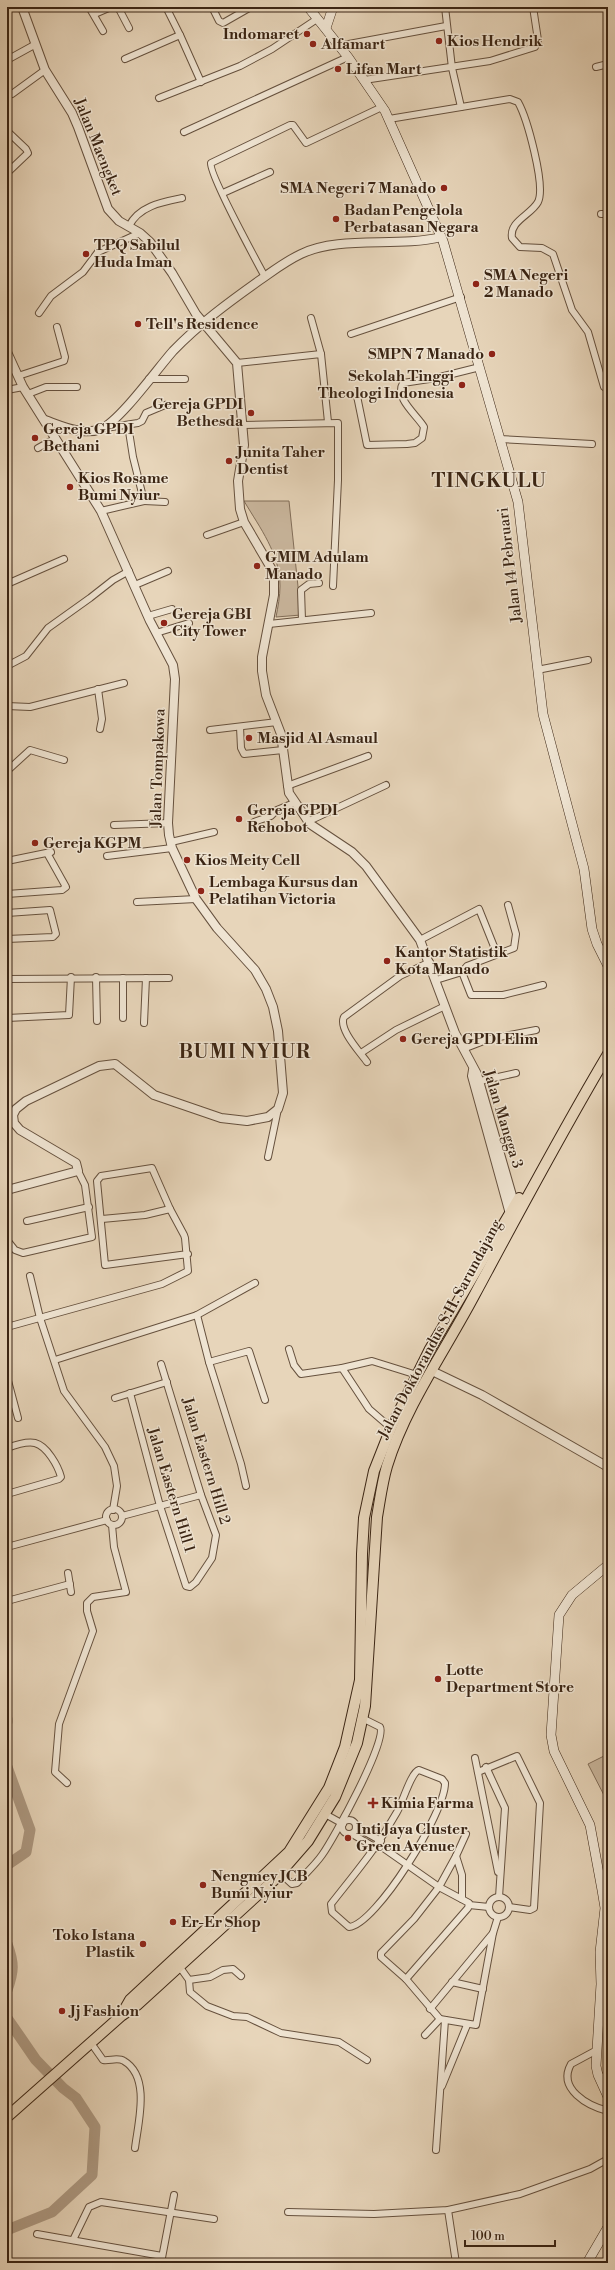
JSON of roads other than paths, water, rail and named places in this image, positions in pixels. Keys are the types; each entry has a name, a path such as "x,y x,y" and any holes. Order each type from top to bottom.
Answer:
{"highway":[{"name":"Jalan Doktorandus S.H. Sarundajang","path":"7,2117 60,2072 121,2016 137,2005 280,1873 308,1841 335,1797 350,1762 368,1689 374,1548 377,1517 387,1466 404,1425 494,1250 608,1054"},
{"path":"121,2016 130,2000 289,1852 329,1788 345,1747 360,1680 362,1546 369,1492 374,1471 391,1428 417,1375 494,1250 512,1210 567,1124"},
{"path":"362,1546 374,1548"}],"main road":[{"name":"Jalan 14 Pebruari","path":"308,7 348,57 389,119 441,236 461,297 499,439 518,502 537,670 547,736 584,869 592,930 608,966"},
{"path":"316,17 333,8"},
{"path":"326,28 333,8"},
{"path":"608,1565 572,1595 559,1615 551,1724 551,1739 554,1751 590,1825 602,1890 604,1908 600,1952 601,1984 597,2050 598,2075 608,2097"},
{"path":"587,2263 608,2227"}],"street":[{"name":"Jalan Maengket","path":"22,7 45,70 72,113 104,203 112,215 140,232 163,259 203,324 237,363"},
{"path":"90,7 103,31"},
{"path":"97,13 112,7"},
{"path":"118,7 129,28"},
{"path":"166,7 201,82"},
{"path":"212,7 219,20 223,23 251,7"},
{"path":"445,7 452,68 461,107"},
{"path":"364,80 452,68 508,57 537,46 538,40 533,7"},
{"path":"159,98 240,66 272,49 316,17"},
{"path":"338,46 446,26"},
{"path":"124,60 180,35"},
{"path":"7,60 36,44"},
{"path":"184,132 348,57"},
{"path":"596,67 608,64"},
{"path":"12,94 45,70"},
{"path":"389,119 510,99 519,103 536,159 540,193 535,206 514,227 512,238 520,247 542,248 552,254 572,310 588,332 606,388"},
{"path":"265,277 223,193 210,163 216,158 290,124 306,143 382,107"},
{"path":"7,131 26,149 28,153 7,173"},
{"path":"223,193 270,172"},
{"path":"129,226 136,214 143,210 182,198"},
{"path":"39,313 51,296 83,272 98,252 140,232"},
{"path":"103,428 119,413 173,352 203,324 265,277 298,255 324,246 411,242 441,236"},
{"path":"350,334 461,297"},
{"path":"311,318 321,354 328,422"},
{"path":"18,376 64,361 65,357 57,327"},
{"name":"Jalan Tompakowa","path":"7,352 23,387 101,511 135,584 148,616 173,665 176,679 168,823 172,845 196,899 217,928 255,970 270,998 277,1024 284,1078 283,1094 278,1109"},
{"path":"321,354 237,363 244,451 238,487 240,509 244,522 272,572 274,595 262,671 266,695 277,722 283,750 287,786 294,802 308,822 357,856 420,940 430,962 462,1049 473,1067"},
{"path":"357,396 367,445 412,444 422,438 424,427 401,395 400,388 403,383 436,378 480,367"},
{"path":"149,379 185,379"},
{"path":"606,388 608,380"},
{"path":"7,390 23,387"},
{"path":"28,394 46,387 77,387"},
{"path":"45,420 84,431 141,422 146,413 164,405"},
{"path":"243,425 337,422 338,480 333,586"},
{"path":"128,425 133,457 144,501"},
{"path":"38,448 56,438"},
{"path":"499,439 592,444"},
{"path":"101,511 144,501 150,503 165,502"},
{"path":"207,535 244,522"},
{"path":"7,584 64,559"},
{"path":"7,666 26,656 48,628 113,580 129,571"},
{"path":"135,584 168,571"},
{"path":"302,620 301,590 309,584 319,583"},
{"path":"148,616 172,609"},
{"path":"269,624 371,612"},
{"path":"156,633 189,623"},
{"path":"537,670 588,660"},
{"path":"7,706 30,707 124,683"},
{"path":"98,689 102,719 100,728"},
{"path":"210,730 277,722"},
{"path":"240,727 241,748 244,754 283,750"},
{"path":"7,771 30,750 64,760"},
{"path":"287,786 368,756"},
{"path":"308,822 386,785"},
{"path":"254,822 271,816 277,810 294,802"},
{"path":"114,825 168,823"},
{"path":"107,856 172,845 214,832"},
{"path":"7,860 49,853 66,888 62,890 7,894"},
{"path":"137,902 196,899"},
{"path":"436,980 462,972 467,966 513,948 515,945 515,929 508,904"},
{"path":"420,940 479,909 497,954"},
{"path":"7,913 50,910 56,934 53,937 7,939"},
{"path":"367,1062 345,1031 342,1023 344,1017 400,976 430,962"},
{"path":"462,972 471,995 503,995 543,986"},
{"path":"7,1018 69,1015 70,977"},
{"path":"7,979 70,977 169,978"},
{"path":"96,977 97,1021"},
{"path":"123,1018 124,978"},
{"path":"144,1024 146,978"},
{"path":"360,1053 396,1030 445,1006"},
{"path":"462,1049 489,1039 536,1030"},
{"path":"7,1240 15,1250 23,1253 90,1239 93,1235 90,1207 85,1185 76,1163 18,1129 13,1115 16,1109 26,1101 105,1064 118,1066 154,1095 221,1118 260,1120 268,1117 278,1109"},
{"name":"Jalan Mangga 3","path":"473,1067 480,1081 512,1210"},
{"name":"Jalan Mangga 3","path":"473,1067 472,1076 480,1106 512,1210"},
{"path":"480,1081 516,1073"},
{"path":"268,1157 278,1109"},
{"path":"7,1327 174,1280 188,1271 188,1254 184,1235 170,1210 152,1168 99,1177 97,1181 102,1219 105,1265 188,1254"},
{"path":"7,1190 78,1171"},
{"path":"27,1221 90,1207"},
{"path":"102,1219 141,1216 170,1210"},
{"path":"30,1276 40,1318 64,1391 105,1447 114,1466 117,1486 113,1510"},
{"path":"55,1360 197,1315 255,1283"},
{"path":"197,1315 209,1362 238,1452 246,1486"},
{"path":"289,1349 294,1365 301,1374 342,1368 372,1361 417,1375"},
{"path":"209,1362 249,1351 265,1400"},
{"name":"Jalan Eastern Hill 2","path":"161,1364 216,1540 212,1558 194,1585"},
{"path":"342,1368 369,1409 391,1428"},
{"path":"432,1371 482,1395 608,1467"},
{"path":"7,1377 18,1418"},
{"path":"115,1398 167,1382"},
{"name":"Jalan Eastern Hill 1","path":"130,1393 160,1506 177,1555 184,1584 189,1587 194,1585"},
{"path":"7,1448 24,1443 37,1444 49,1455 60,1474 60,1479 7,1494"},
{"path":"122,1516 201,1495"},
{"path":"106,1520 107,1514 113,1510 119,1511 122,1516"},
{"path":"112,1525 119,1524 122,1516"},
{"path":"68,1783 55,1772 57,1734 72,1684 94,1631 87,1611 87,1603 93,1597 124,1593 126,1589 114,1547 112,1525 106,1520"},
{"path":"7,1547 106,1520"},
{"path":"68,1573 71,1592"},
{"path":"7,1602 70,1584"},
{"path":"280,1873 292,1884 297,1883 322,1856 342,1823 372,1762 381,1735 380,1727 362,1718"},
{"path":"478,1772 486,1767 517,1756 540,1803 534,1908 530,1910 509,1907"},
{"path":"475,1758 499,1878"},
{"path":"486,1767 505,1808 499,1878 499,1897"},
{"path":"420,1770 444,1780 446,1786 431,1826 409,1865 359,1924 349,1927 332,1912 331,1904 379,1845 401,1806 415,1772 420,1770"},
{"path":"324,1814 342,1823 351,1820 379,1845 439,1887 468,1902 469,1905 488,1906"},
{"path":"342,1823 344,1832 379,1845"},
{"path":"352,1834 356,1826"},
{"path":"466,1834 439,1887 414,1919 380,1953 383,1959 406,1979 430,2009 443,2020 476,2026 493,1933 498,1917"},
{"path":"456,1856 462,1875 462,1899"},
{"path":"499,1897 508,1902 509,1907 508,1912 498,1917 493,1916 488,1906 494,1898 499,1897"},
{"path":"406,1979 469,1905"},
{"path":"430,2009 493,1933"},
{"path":"179,1966 189,1980 190,1992 207,2006 233,2016 246,2017 282,2033 339,2042 367,2060"},
{"path":"189,1980 210,1977 227,1969 233,1969 241,1976"},
{"path":"452,1982 483,1989"},
{"path":"425,2035 443,2020"},
{"path":"436,2150 443,2020"},
{"path":"440,2091 467,2025"},
{"path":"91,2043 103,2060 119,2059 125,2061 138,2076 141,2085 141,2100 135,2148"},
{"path":"597,2050 571,2064 567,2078 573,2092 580,2098 608,2111"},
{"path":"598,2075 608,2079"},
{"path":"288,2212 374,2214 448,2210 520,2194 590,2169 608,2159"},
{"path":"161,2263 174,2195"},
{"path":"73,2240 85,2214 95,2203 108,2202 214,2219"},
{"path":"448,2210 456,2263"},
{"path":"37,2234 162,2256"}],"waterway":[{"path":"7,1767 30,1830 26,1852 7,1865"},
{"path":"7,1944 12,1962 12,1972 7,1990"},
{"path":"7,2018 36,2060 63,2088 76,2098 95,2127 92,2175 52,2212 7,2230"}],"place":[{"name":"Indomaret","path":"307,34"},
{"name":"Kios Hendrik","path":"439,41"},
{"name":"Alfamart","path":"313,44"},
{"name":"Lifan Mart","path":"338,69"},
{"name":"SMA Negeri 7 Manado","path":"444,188"},
{"name":"Badan Pengelola Perbatasan Negara","path":"336,219"},
{"name":"TPQ Sabilul Huda Iman","path":"86,254"},
{"name":"SMA Negeri 2 Manado","path":"476,284"},
{"name":"Tell's Residence","path":"138,324"},
{"name":"SMPN 7 Manado","path":"492,354"},
{"name":"Sekolah Tinggi Theologi Indonesia","path":"462,385"},
{"name":"Gereja GPDI Bethesda","path":"251,413"},
{"name":"Gereja GPDI Bethani","path":"35,438"},
{"name":"Junita Taher Dentist","path":"229,461"},
{"name":"Kios Rosame Bumi Nyiur","path":"70,487"},
{"name":"GMIM Adulam Manado","path":"257,566"},
{"name":"Gereja GBI City Tower","path":"164,623"},
{"name":"Masjid Al Asmaul","path":"249,738"},
{"name":"Gereja GPDI Rehobot","path":"239,819"},
{"name":"Gereja KGPM","path":"35,843"},
{"name":"Kios Meity Cell","path":"187,860"},
{"name":"Lembaga Kursus dan Pelatihan Victoria","path":"201,891"},
{"name":"Kantor Statistik Kota Manado","path":"387,961"},
{"name":"Gereja GPDI Elim","path":"403,1039"},
{"name":"Lotte Department Store","path":"438,1679"},
{"name":"Kimia Farma","path":"373,1803"},
{"name":"Inti Jaya Cluster Green Avenue","path":"348,1838"},
{"name":"Nengmey JCB Bumi Nyiur","path":"203,1885"},
{"name":"Er-Er Shop","path":"173,1922"},
{"name":"Toko Istana Plastik","path":"143,1944"},
{"name":"Jj Fashion","path":"62,2011"}],"district":[{"name":"TINGKULU","path":"489,481"},
{"name":"BUMI NYIUR","path":"245,1052"}]}
